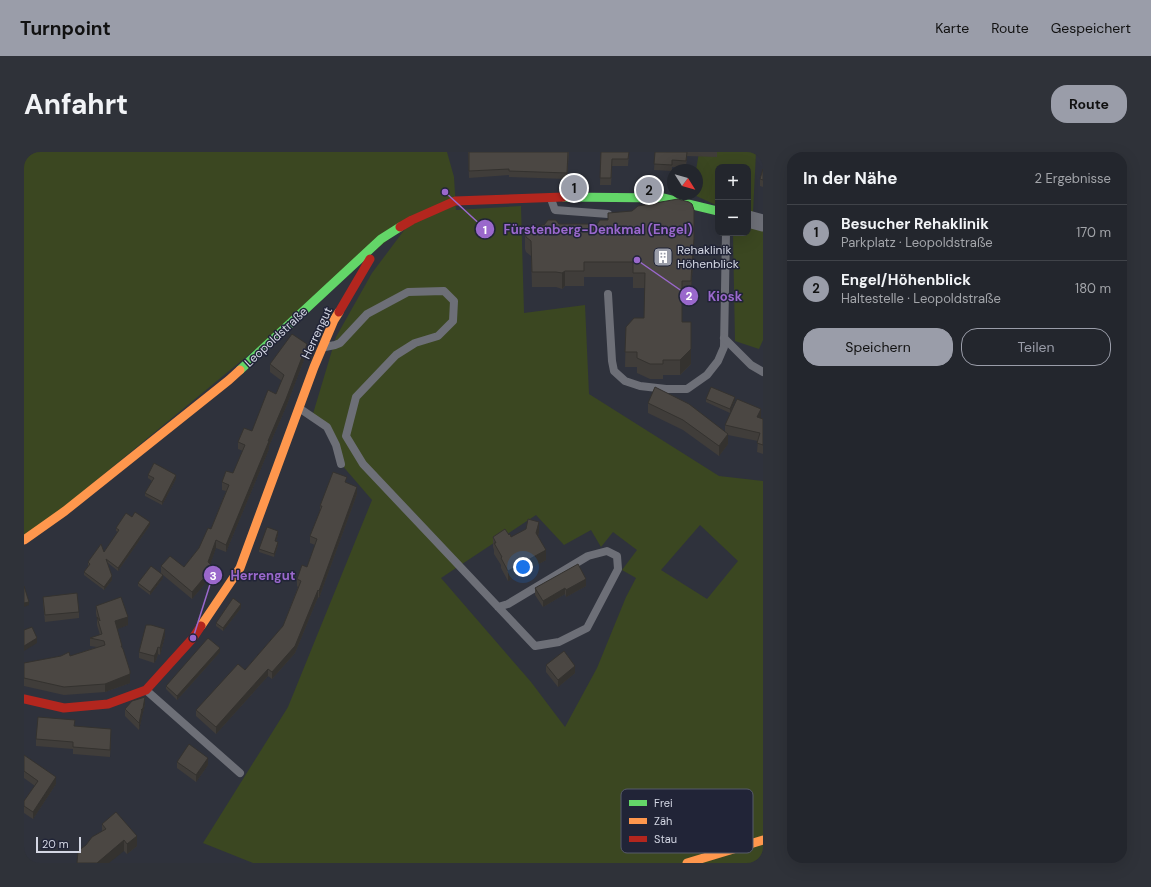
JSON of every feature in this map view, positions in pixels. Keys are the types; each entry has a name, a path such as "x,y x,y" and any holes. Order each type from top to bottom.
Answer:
{"street":[{"name":"Leopoldstraße","path":"24,540 65,511 229,380 382,239 412,220 455,201 550,197 664,198 715,210"},
{"path":"751,220 763,223"},
{"name":"Herrengut","path":"24,699 64,708 108,704 146,690 193,638 240,568 322,347 334,320 382,239"},
{"path":"753,843 763,840"},
{"path":"688,863 721,853"}],"lane":[{"path":"550,197 555,210 608,214"},
{"path":"608,294 612,361 614,371 625,381 640,386 687,390 707,376 718,361 724,347 726,236"},
{"path":"322,347 340,343 368,314 408,292 444,292 454,301 453,321 438,336 415,343 396,355 356,397 346,436 363,464 498,607 535,646 559,642 587,628 618,569 616,556 607,551 588,556 508,604 498,607"},
{"path":"724,338 751,365 763,372"},
{"path":"299,408 326,427 336,445 341,464"},
{"path":"146,690 240,773"}],"green space":[{"path":"24,152 447,152 454,177 456,210 521,206 524,313 585,305 589,394 719,476 763,481 763,863 253,863 203,843 288,707 372,500 341,464 327,427 312,417 336,337 372,273 411,221 24,540","holes":["536,515 564,545 591,530 601,547 613,532 637,550 622,570 636,578 626,597 597,668 565,727 531,682 441,578","700,525 738,561 707,599 661,570"]},
{"path":"699,152 756,152 753,212 751,212 751,164 715,164 715,205 703,199 703,164 697,164"},
{"path":"751,225 763,229 763,340 759,349 735,341 733,236 751,236"}],"building":[{"path":"469,152 568,152 567,173 509,171 509,169 469,171"},
{"path":"601,152 629,152 628,159 612,159 611,178 600,178"},
{"path":"655,152 687,152 686,161 672,160 672,164 654,164"},
{"path":"763,169 763,180 760,179"},
{"path":"672,200 682,200 692,204 694,210 694,239 691,281 682,281 682,322 691,322 691,349 680,360 663,360 663,364 650,364 637,358 637,352 625,352 626,327 634,318 644,318 645,273 633,273 633,262 584,262 584,271 565,271 562,273 532,272 531,241 526,237 525,231 529,226 544,225 548,220 556,220 559,224 597,224 600,220 608,220 608,213 632,211 638,206"},
{"path":"292,334 307,344 286,399 226,545 216,540 208,562 213,567 192,592 161,566 170,556 184,567 199,548 208,528 211,529 229,485 222,482 226,471 233,473 245,445 238,442 244,428 252,431 268,390 276,394 284,375 270,364"},
{"path":"655,387 689,404 728,434 719,446 683,420 648,403"},
{"path":"711,387 735,397 730,409 706,399"},
{"path":"737,399 761,409 757,417 763,419 763,445 757,443 760,433 725,425"},
{"path":"154,463 176,475 162,502 145,493 154,478 148,475"},
{"path":"333,472 347,477 345,482 357,487 319,591 318,590 295,646 272,672 268,669 216,727 196,710 238,664 245,670 283,626 301,581 297,579 302,565 307,567 317,539 310,536"},
{"path":"135,512 150,522 118,568 106,559 112,576 104,587 84,572 90,564 88,562 101,544 104,552 119,530 116,528 126,513 132,517"},
{"path":"528,519 539,522 536,533 546,550 508,571 494,543 496,543 493,537 505,529 511,537 526,529"},
{"path":"267,527 278,531 275,541 278,542 274,554 259,549"},
{"path":"578,564 586,579 566,590 565,588 543,601 535,588"},
{"path":"151,566 163,575 150,592 138,583"},
{"path":"24,586 29,602 24,603"},
{"path":"77,593 79,612 45,615 43,597"},
{"path":"121,597 128,617 115,621 130,674 105,684 64,687 24,678 24,663 61,656 69,652 70,656 105,645 104,641 90,638 102,634 97,617 100,621 96,606"},
{"path":"233,598 241,604 223,628 216,623"},
{"path":"146,625 165,629 160,648 158,647 154,656 139,652"},
{"path":"32,627 37,638 24,646 24,630"},
{"path":"208,638 220,648 177,696 166,686"},
{"path":"564,651 575,666 558,680 546,665"},
{"path":"145,697 139,723 125,709 132,701"},
{"path":"38,717 75,720 74,726 111,729 110,750 73,747 73,742 36,739"},
{"path":"189,744 208,758 196,775 177,762"},
{"path":"24,755 56,777 33,812 24,806 24,801 38,781 24,771"},
{"path":"116,812 137,836 127,844 124,840 97,863 77,863 78,851 86,845 92,837 106,829 102,824"}],"traffic: fast":[{"path":"564,197 664,198 715,210"},
{"path":"240,370 381,239 400,227"}],"traffic: slow":[{"path":"201,626 240,568 314,367 334,320 339,312"},
{"path":"24,540 65,511 240,370"},
{"path":"753,843 763,840"},
{"path":"687,863 720,853"}],"traffic: jam":[{"path":"400,227 455,201 564,197"},
{"path":"339,312 370,259"},
{"path":"24,699 64,708 108,704 146,690 193,638 201,626"}],"place":[{"name":"Besucher Rehaklinik","path":"574,188"},
{"name":"Engel/Höhenblick","path":"649,190"},
{"name":"Fürstenberg-Denkmal (Engel)","path":"445,192"},
{"name":"Rehaklinik Höhenblick","path":"663,257"},
{"name":"Kiosk","path":"637,260"},
{"name":"Herrengut","path":"193,638"}]}
